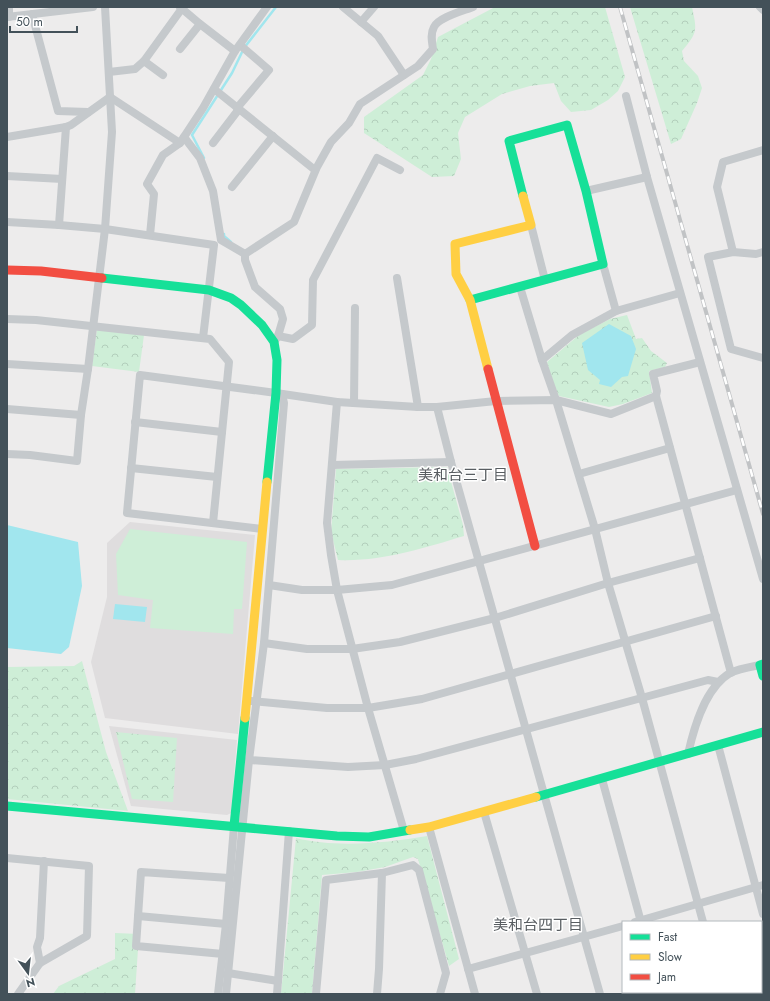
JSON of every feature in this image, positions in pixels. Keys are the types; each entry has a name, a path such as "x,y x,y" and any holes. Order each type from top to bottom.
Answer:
{"street":[{"path":"9,7 8,17 49,10 93,7"},
{"path":"7,454 30,455 77,461 81,416 105,229 112,132 105,7"},
{"path":"109,72 135,69 144,61 182,7 200,24 269,70 238,108 213,143"},
{"path":"150,236 154,194 147,184 163,155 182,140 203,108 217,92 238,48 266,7"},
{"path":"343,7 378,36 404,75"},
{"path":"361,22 374,7"},
{"path":"245,254 294,222 316,170 331,142 349,123 360,104 418,66 433,49 431,37 434,27 440,20 473,7"},
{"path":"760,7 763,10"},
{"path":"32,14 58,111 88,112"},
{"path":"180,49 200,24"},
{"path":"144,61 163,75"},
{"path":"217,92 316,170"},
{"path":"626,96 680,294 763,579"},
{"path":"7,137 66,127 110,97"},
{"path":"110,97 182,140 200,158 213,191 222,240 245,254"},
{"path":"545,280 509,141 567,125 586,191 603,264 616,311"},
{"path":"59,225 66,127"},
{"path":"232,187 273,136"},
{"path":"733,252 717,187 723,162 763,150"},
{"path":"7,270 41,271 209,290 231,298 241,305 276,339 293,339 312,325 314,280 377,158 400,170"},
{"path":"7,176 62,179"},
{"path":"586,191 647,177"},
{"path":"7,222 105,229 214,245 203,338"},
{"path":"531,225 455,244 456,274 470,300 535,546"},
{"path":"763,252 756,254 733,252 708,257 731,349 763,358"},
{"path":"218,994 230,878 249,760 251,701 262,529 279,393 276,339 283,319 280,309 255,287 245,260 245,254"},
{"path":"470,300 603,264"},
{"path":"397,278 418,407"},
{"path":"520,287 595,529 608,583 642,698 658,762 703,921"},
{"path":"542,360 572,334 616,311 680,294"},
{"path":"354,403 355,308"},
{"path":"7,319 36,320 210,339 229,362 213,523"},
{"path":"700,362 653,374 657,391 656,396 731,673"},
{"path":"7,364 88,369"},
{"path":"262,529 127,513 140,375 337,402 418,407 437,407 496,401 556,400 611,414 656,396"},
{"path":"226,994 238,826 251,701 264,643 284,403 279,393"},
{"path":"337,402 327,522 337,590 368,708 404,831"},
{"path":"437,407 450,462 479,560 600,994"},
{"path":"7,409 81,416"},
{"path":"135,422 222,432"},
{"path":"579,474 670,448"},
{"path":"332,466 450,462"},
{"path":"131,468 217,478"},
{"path":"268,585 302,590 337,590 392,585 737,490"},
{"path":"264,643 307,649 352,649 400,642 495,618 608,583 700,558"},
{"path":"251,701 327,708 368,708 422,699 716,616"},
{"path":"688,754 693,730 709,694 718,682 731,673 761,664 763,676"},
{"path":"249,760 348,767 385,765 416,759 708,680 718,682"},
{"path":"7,806 336,836 369,837 429,827 763,732"},
{"path":"718,745 759,886 763,914"},
{"path":"602,778 639,921"},
{"path":"484,812 537,994"},
{"path":"429,827 475,994"},
{"path":"277,994 289,831"},
{"path":"7,858 89,866 87,936 40,963 18,994"},
{"path":"40,963 37,947 40,938 44,861"},
{"path":"316,994 326,880 382,873 410,865 415,866 419,870 446,973 440,994"},
{"path":"223,954 136,946 141,872 230,878"},
{"path":"377,994 382,873"},
{"path":"642,921 759,886"},
{"path":"138,916 226,924"},
{"path":"468,970 622,926"},
{"path":"228,973 278,980"}],"shaded area":[{"path":"130,522 255,535 238,734 105,718 91,662 107,597 107,543"},
{"path":"109,726 237,740 231,813 227,815 131,806"}],"green space":[{"path":"495,7 605,7 625,77 618,91 608,100 591,110 571,112 561,101 554,83 530,86 502,94 465,117 458,133 461,159 454,176 432,177 364,133 364,117 423,75 431,59 438,37"},
{"path":"630,7 692,7 695,21 695,31 694,35 682,51 684,61 698,76 702,88 681,139 671,144"},
{"path":"627,315 636,339 642,338 651,351 667,363 665,367 649,371 652,393 623,404 609,407 559,396 552,380 547,362 579,335 610,319"},
{"path":"97,329 144,335 139,372 92,366"},
{"path":"447,467 463,525 464,536 402,553 370,559 338,560 331,532 336,469"},
{"path":"130,529 247,542 242,609 234,609 233,634 150,628 153,600 118,595 116,554"},
{"path":"82,661 106,752 128,811 7,799 7,667 74,666"},
{"path":"116,732 177,738 173,802 132,799"},
{"path":"427,836 459,959 449,966 418,859 413,857 385,867 357,872 322,875 312,994 281,994 296,838 344,844 395,841"},
{"path":"115,933 139,934 135,994 53,994 59,986 115,959"}],"water":[{"path":"609,324 631,336 636,349 628,376 622,377 611,387 599,384 600,380 588,370 582,343"},
{"path":"7,525 78,542 82,586 69,647 61,654 7,648"},
{"path":"115,604 147,607 145,622 113,619"}],"waterway":[{"path":"204,158 192,135 232,73 244,48 276,7"},
{"path":"224,234 224,236 231,242"}],"railway":[{"path":"620,7 763,514"}],"traffic: fast":[{"path":"470,300 603,264 586,191 567,125 509,141 523,196"},
{"path":"102,278 209,290 231,298 241,305 262,325 274,342 277,360 276,393 267,482"},
{"path":"763,664 760,665 763,676"},
{"path":"234,826 245,718"},
{"path":"536,797 763,732"},
{"path":"7,806 337,836 369,837 410,830"}],"traffic: slow":[{"path":"488,369 470,300 456,274 455,244 531,225 523,196"},
{"path":"245,718 267,482"},
{"path":"410,830 429,827 536,797"}],"traffic: jam":[{"path":"7,270 41,271 102,278"},
{"path":"488,369 535,546"}],"district":[{"name":"美和台三丁目","path":"463,475"},
{"name":"美和台四丁目","path":"538,925"}]}
